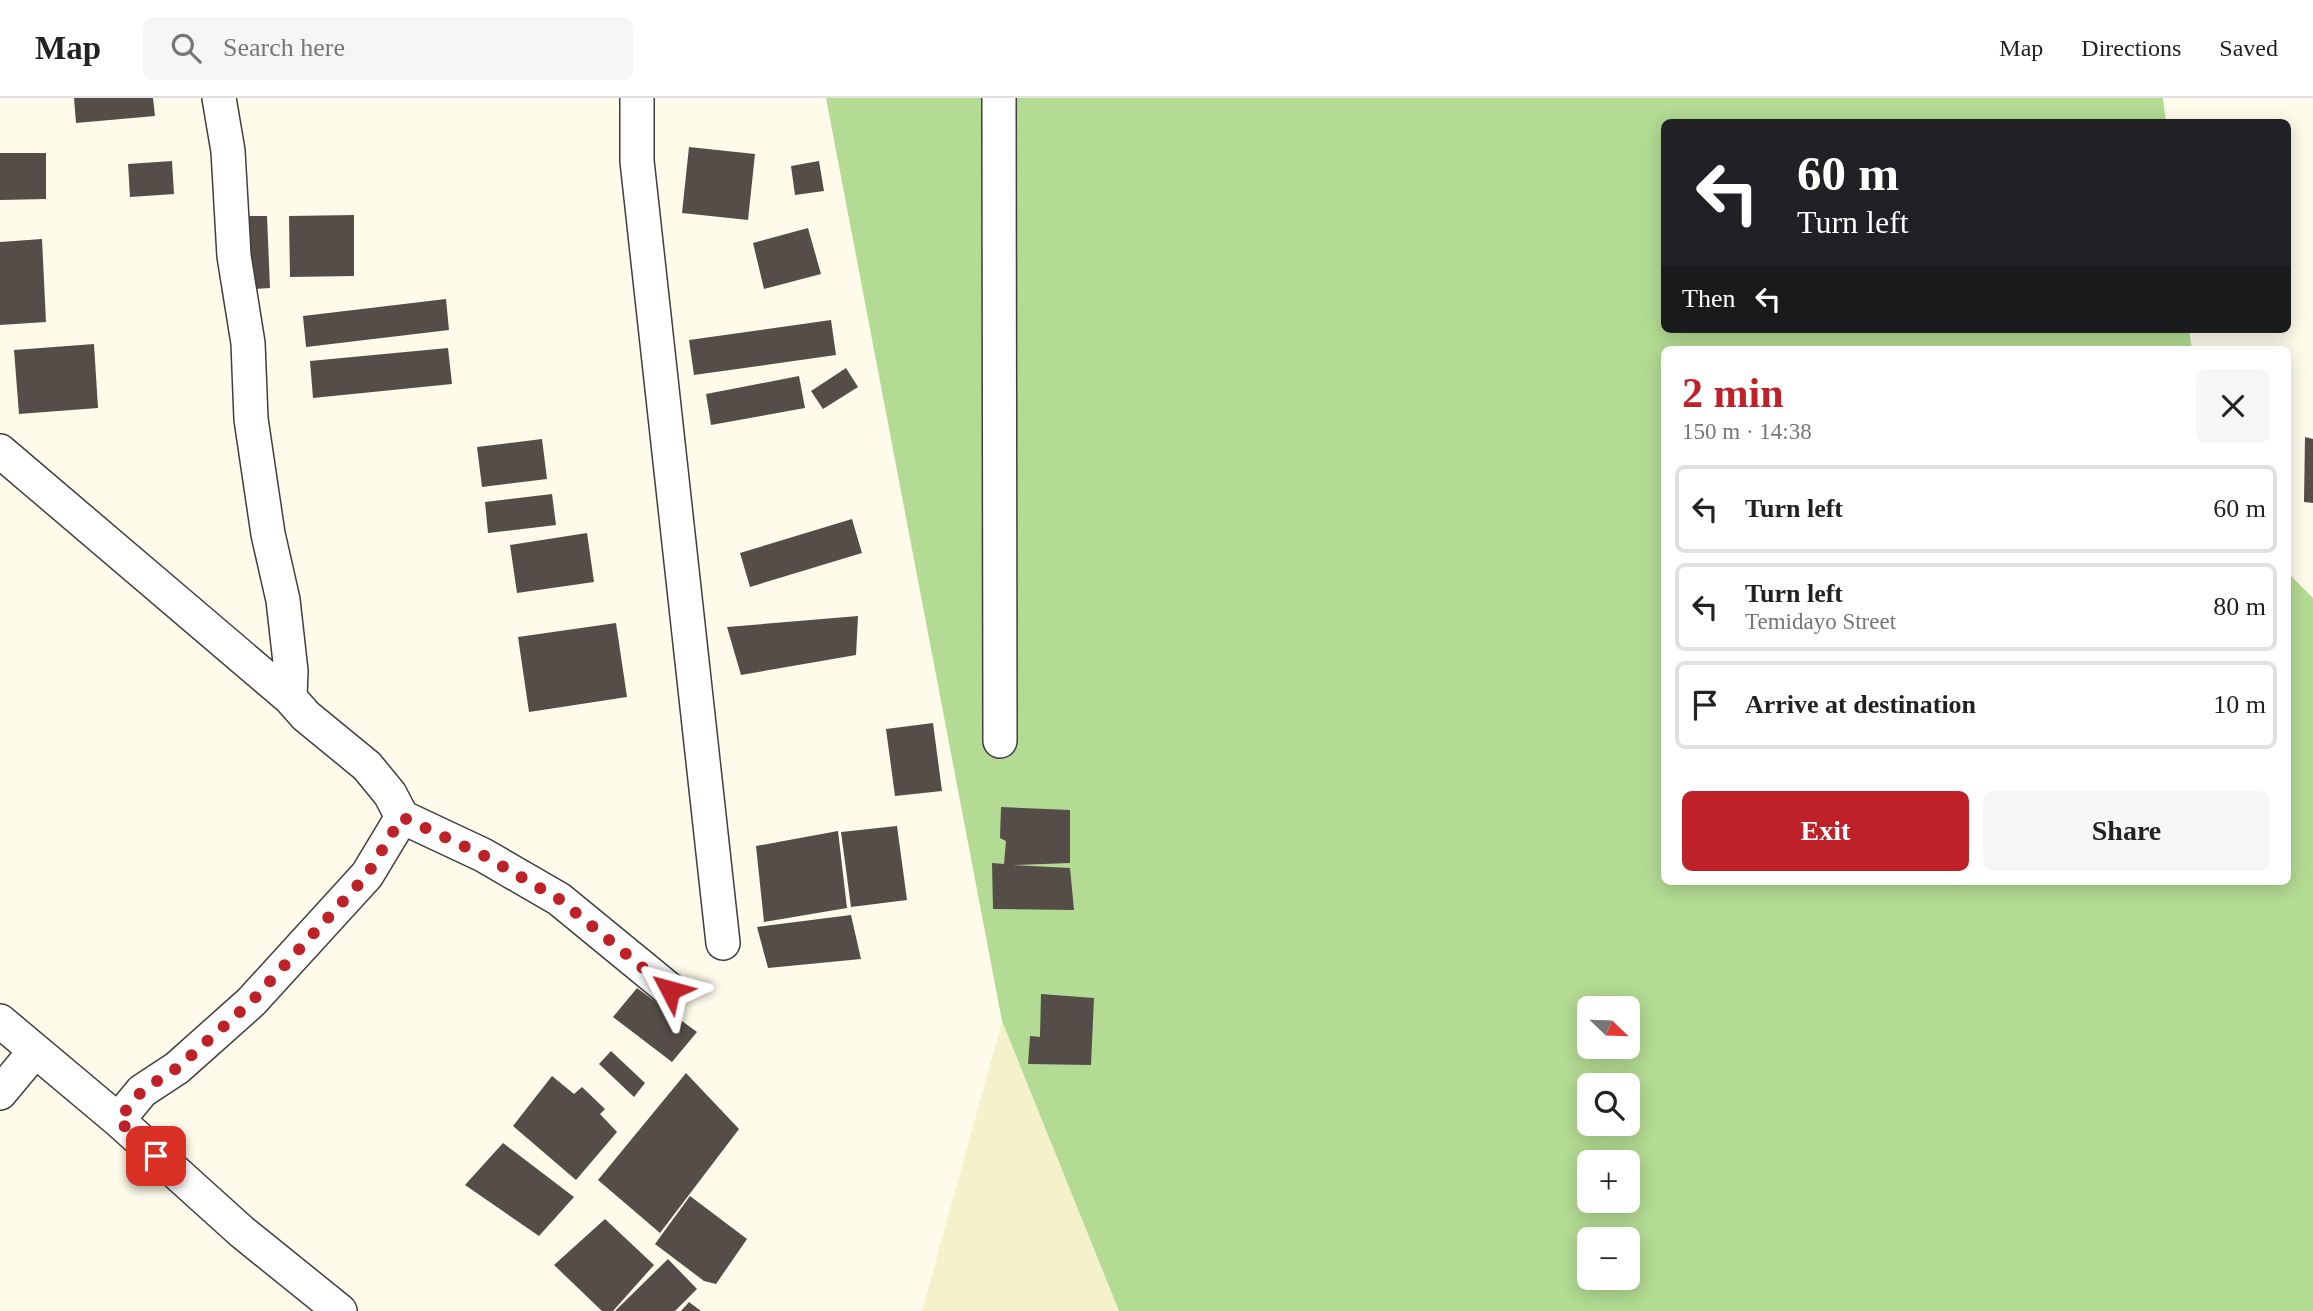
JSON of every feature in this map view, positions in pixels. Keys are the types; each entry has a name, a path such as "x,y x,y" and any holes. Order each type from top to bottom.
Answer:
{"street":[{"path":"219,98 228,151 234,256 248,343 251,419 268,534 283,600 291,671 290,698"},
{"path":"637,98 637,161 723,943"},
{"path":"999,98 1000,741"},
{"path":"0,451 367,766 390,794 402,817 483,855 559,899 670,990"},
{"path":"118,1120 142,1091 177,1068 251,1002 367,875 402,817"},
{"path":"0,1021 118,1120 242,1232 341,1311"},
{"path":"0,1093 35,1051"}],"shaded area":[{"path":"1002,1021 1119,1311 922,1311"}],"green space":[{"path":"826,98 2163,98 2166,119 1661,119 1661,333 2190,333 2191,346 1661,346 1661,885 2291,885 2291,576 2313,598 2313,1311 1119,1311 1002,1021"}],"building":[{"path":"74,98 153,98 155,116 76,123"},
{"path":"689,147 755,154 748,220 682,213"},
{"path":"0,153 46,153 46,199 0,200"},
{"path":"172,161 174,194 130,197 128,164"},
{"path":"819,161 824,191 795,195 791,166"},
{"path":"354,215 354,276 290,277 289,216"},
{"path":"249,216 267,216 270,288 252,289"},
{"path":"808,228 821,274 764,289 753,243"},
{"path":"42,239 46,322 0,325 0,242"},
{"path":"446,299 449,330 306,347 303,316"},
{"path":"831,320 836,355 694,375 689,340"},
{"path":"94,344 98,408 19,414 14,350"},
{"path":"448,348 452,384 313,398 310,361"},
{"path":"846,368 858,387 823,409 811,391"},
{"path":"799,376 805,408 711,425 706,394"},
{"path":"2305,437 2313,439 2313,503 2304,502"},
{"path":"542,439 547,479 482,487 477,447"},
{"path":"552,494 556,525 488,533 485,502"},
{"path":"852,519 862,553 750,587 740,553"},
{"path":"587,533 594,582 517,593 510,545"},
{"path":"858,616 856,655 741,675 727,627"},
{"path":"616,623 627,697 529,712 518,637"},
{"path":"933,723 942,791 895,796 886,729"},
{"path":"1001,807 1070,810 1070,863 1013,865 1070,868 1074,910 993,909 992,863 1004,864 1006,841 1000,838"},
{"path":"897,826 907,900 851,907 841,832"},
{"path":"838,831 847,908 764,922 756,846"},
{"path":"851,915 861,959 768,968 757,927"},
{"path":"637,988 697,1032 672,1062 613,1017"},
{"path":"1041,994 1094,998 1091,1065 1028,1064 1030,1036 1040,1037"},
{"path":"611,1051 645,1083 634,1097 599,1064"},
{"path":"686,1073 739,1129 660,1233 598,1180"},
{"path":"552,1076 574,1094 582,1087 605,1109 600,1114 617,1132 576,1180 513,1126"},
{"path":"503,1143 574,1197 539,1236 465,1185"},
{"path":"690,1196 747,1239 716,1284 704,1281 655,1244"},
{"path":"605,1219 654,1265 613,1311 602,1311 554,1265"},
{"path":"668,1259 697,1289 675,1311 615,1311"},
{"path":"689,1302 701,1311 681,1311"}],"route":[{"path":"156,1156 118,1120 142,1091 177,1068 251,1002 367,875 402,817 483,855 559,899 670,990"}]}
